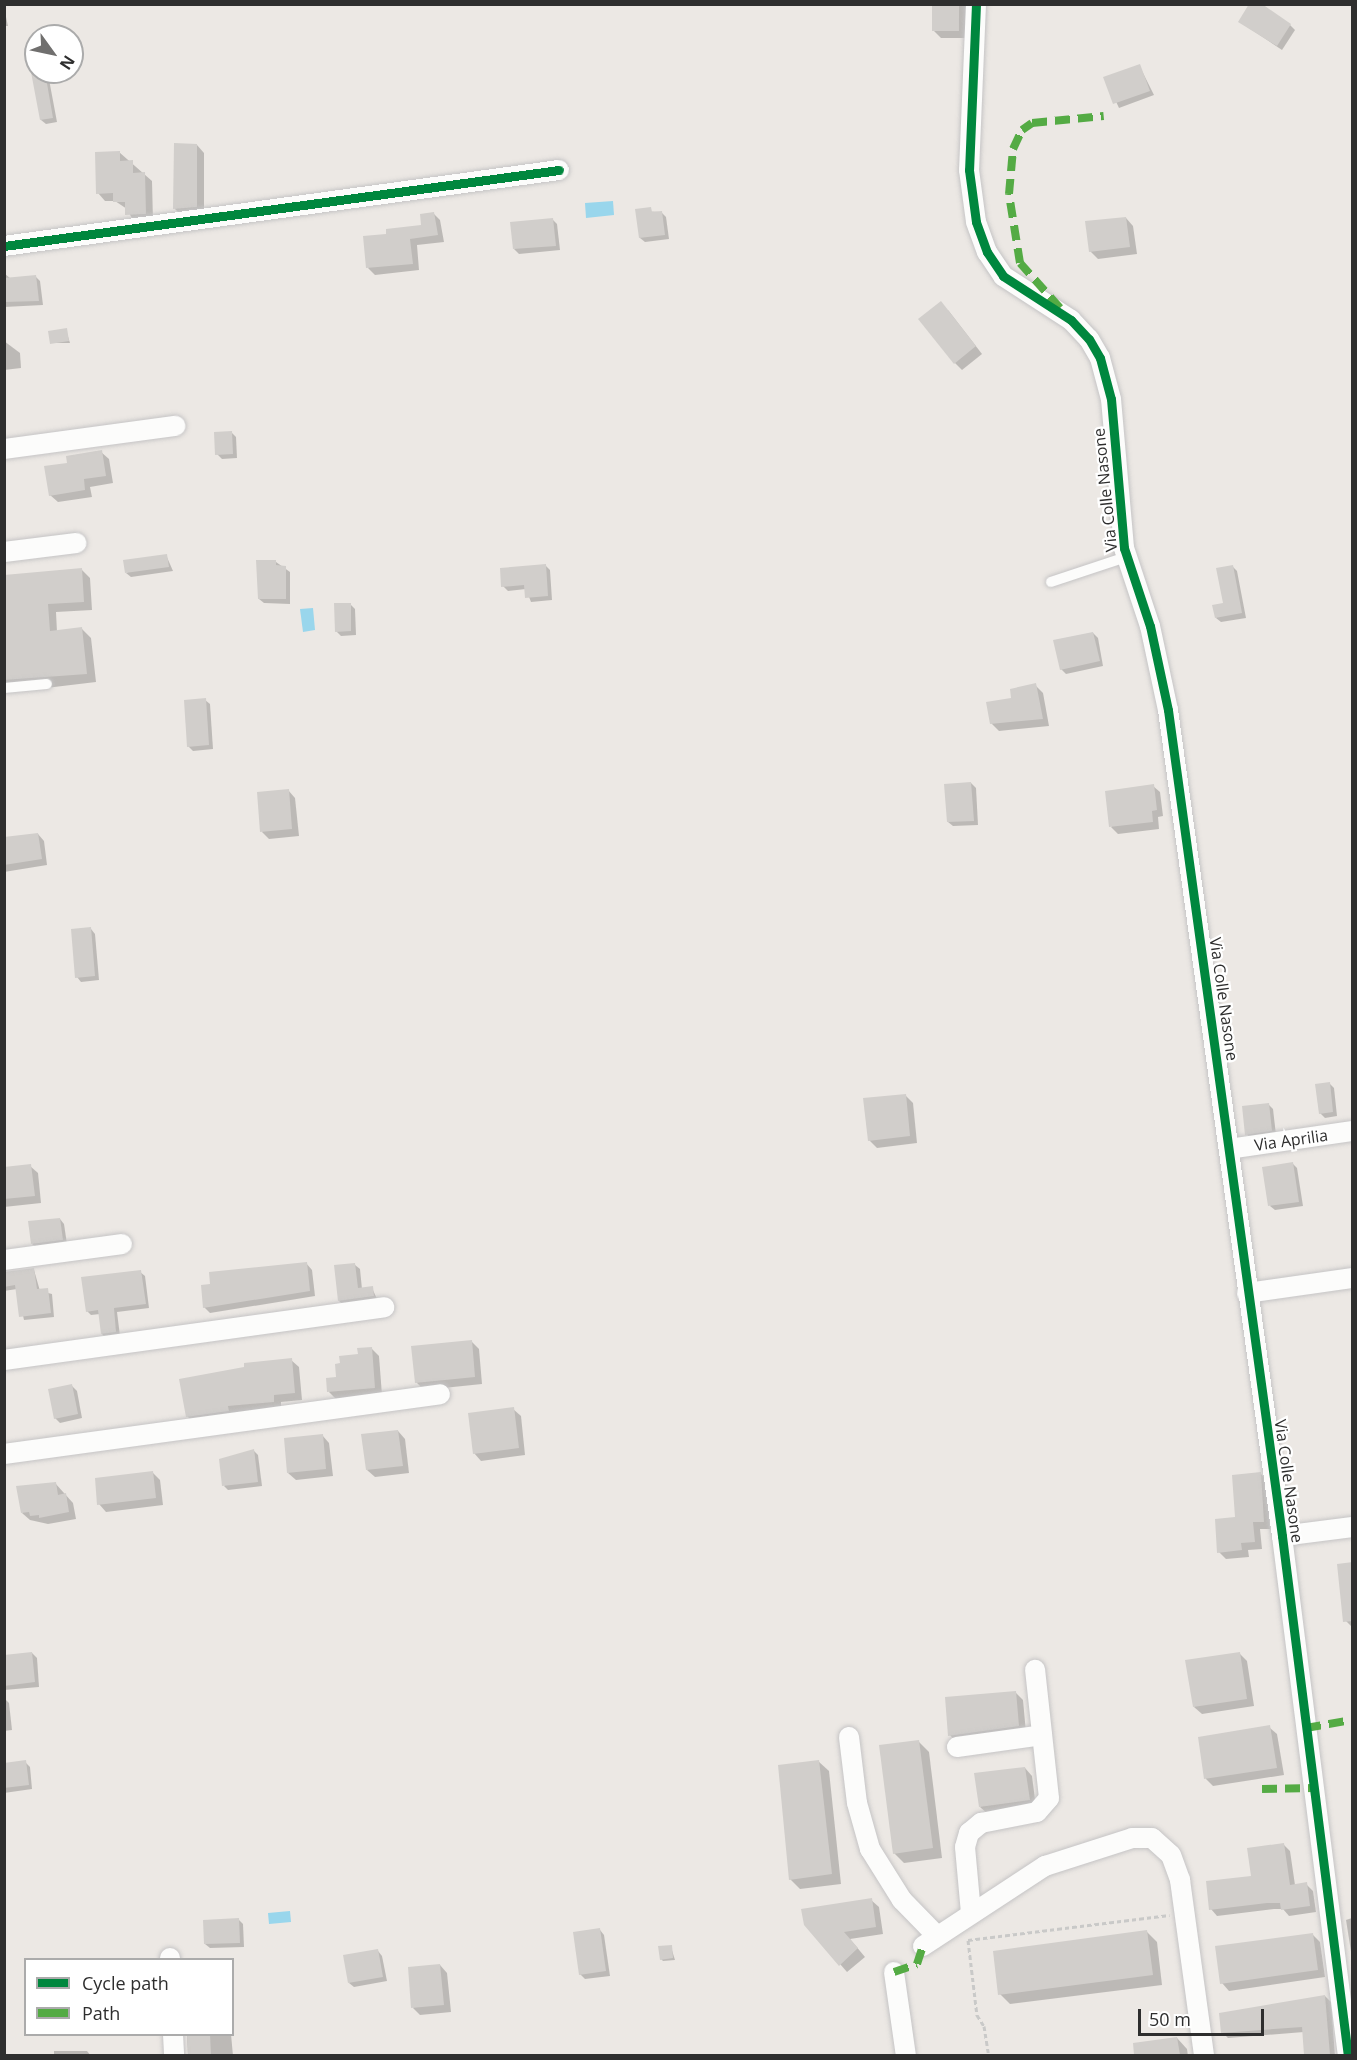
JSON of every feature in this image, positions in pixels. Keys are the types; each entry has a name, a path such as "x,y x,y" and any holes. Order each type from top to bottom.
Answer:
{"street":[{"name":"Via Colle Nasone","path":"976,4 969,170 976,222 987,252 1003,276 1071,320 1097,351 1110,392 1126,557 1150,626 1168,710 1282,1536 1348,2055"},
{"path":"4,246 559,170"},
{"path":"4,449 176,426"},
{"path":"4,552 76,543"},
{"name":"Via Aprilia","path":"1229,1149 1353,1131"},
{"path":"4,1260 122,1244"},
{"path":"1247,1293 1353,1278"},
{"path":"4,1360 384,1307"},
{"path":"4,1454 440,1394"},
{"path":"1282,1536 1353,1527"},
{"path":"968,1915 966,1837 981,1823 1034,1813 1045,1805 1049,1795 1035,1670"},
{"path":"957,1747 1042,1735"},
{"path":"849,1737 857,1803 866,1841 895,1891 930,1941 1045,1866 1142,1836 1158,1841 1171,1854 1180,1880 1204,2055"},
{"path":"894,1972 906,2055"},
{"path":"173,2036 174,2055"}],"lane":[{"path":"1051,582 1126,557"},
{"path":"4,688 47,684"}],"path":[{"path":"968,1940 1185,1913"},
{"path":"968,1915 968,1940 977,2015 984,2026 989,2055"}],"water":[{"path":"613,201 614,215 586,218 585,203"},
{"path":"313,608 315,630 303,632 300,609"},
{"path":"290,1911 291,1922 269,1924 268,1913"}],"building":[{"path":"932,4 959,4 959,31 932,31"},
{"path":"1249,4 1262,4 1291,24 1277,46 1238,22"},
{"path":"1140,64 1150,91 1113,104 1103,77"},
{"path":"33,84 47,84 53,118 40,120"},
{"path":"174,143 197,144 197,207 173,209"},
{"path":"120,151 120,161 133,160 133,173 145,172 146,214 125,215 125,202 113,202 113,193 96,194 95,152"},
{"path":"651,207 652,212 662,211 665,235 639,238 635,209"},
{"path":"434,212 438,235 410,239 413,264 366,268 363,236 386,234 386,229 421,225 420,214"},
{"path":"1126,217 1130,247 1089,252 1085,221"},
{"path":"553,218 556,246 513,249 510,222"},
{"path":"36,275 39,301 4,302 4,278"},
{"path":"941,301 976,346 954,364 918,319"},
{"path":"67,328 69,341 50,344 48,331"},
{"path":"232,431 233,454 215,455 214,432"},
{"path":"102,450 106,476 84,479 85,490 49,496 44,466 67,463 66,456"},
{"path":"167,554 169,567 125,573 123,560"},
{"path":"256,560 276,560 276,565 286,566 286,599 258,599"},
{"path":"546,564 548,596 525,598 524,585 501,587 500,568"},
{"path":"1233,565 1242,613 1215,618 1212,605 1223,603 1216,568"},
{"path":"82,568 84,602 48,604 50,631 82,627 87,674 4,680 4,575"},
{"path":"334,603 351,603 351,631 335,632"},
{"path":"1093,632 1100,661 1060,670 1053,640"},
{"path":"1036,683 1043,719 990,724 986,702 1011,698 1010,689"},
{"path":"206,698 209,745 187,747 184,700"},
{"path":"971,782 974,821 947,822 944,784"},
{"path":"1154,784 1157,810 1152,811 1153,822 1109,827 1105,791"},
{"path":"289,789 292,829 260,832 257,792"},
{"path":"38,833 42,859 4,865 4,837"},
{"path":"91,927 95,976 75,978 71,929"},
{"path":"1330,1082 1333,1112 1319,1114 1315,1084"},
{"path":"906,1094 910,1136 868,1141 863,1098"},
{"path":"1269,1103 1272,1131 1245,1135 1242,1106"},
{"path":"1293,1162 1299,1202 1268,1206 1262,1167"},
{"path":"31,1164 35,1196 4,1199 4,1167"},
{"path":"60,1218 63,1240 31,1244 28,1221"},
{"path":"307,1262 310,1291 203,1308 201,1285 210,1284 209,1272"},
{"path":"355,1263 358,1288 373,1286 374,1296 338,1301 334,1265"},
{"path":"34,1268 37,1289 48,1288 51,1313 19,1317 15,1285 4,1287 4,1272"},
{"path":"141,1270 146,1304 114,1308 116,1332 101,1334 98,1310 86,1312 81,1277"},
{"path":"472,1340 475,1377 415,1383 411,1346"},
{"path":"372,1347 375,1388 327,1392 326,1378 336,1377 335,1364 340,1363 339,1356 358,1354 357,1348"},
{"path":"292,1358 295,1393 274,1395 274,1402 228,1406 229,1411 186,1417 179,1379 244,1367 244,1363"},
{"path":"72,1384 78,1414 54,1419 48,1389"},
{"path":"514,1407 519,1448 473,1454 468,1413"},
{"path":"398,1430 403,1466 366,1470 361,1434"},
{"path":"323,1434 326,1469 287,1473 284,1438"},
{"path":"254,1449 258,1482 222,1486 219,1459"},
{"path":"153,1471 156,1498 97,1505 95,1478"},
{"path":"1261,1472 1264,1522 1253,1522 1255,1542 1241,1543 1242,1550 1217,1553 1215,1519 1235,1517 1232,1475"},
{"path":"56,1482 58,1495 66,1493 69,1512 39,1518 39,1515 30,1516 29,1512 21,1513 16,1486"},
{"path":"1353,1562 1353,1621 1343,1622 1337,1564"},
{"path":"32,1652 35,1682 4,1686 4,1655"},
{"path":"1240,1652 1247,1699 1193,1707 1185,1660"},
{"path":"1016,1691 1019,1726 948,1736 945,1697"},
{"path":"1270,1725 1277,1768 1204,1779 1198,1737"},
{"path":"919,1740 933,1848 893,1854 879,1745"},
{"path":"26,1760 29,1785 4,1788 4,1763"},
{"path":"819,1760 832,1874 789,1880 778,1765"},
{"path":"1025,1767 1030,1800 979,1807 974,1773"},
{"path":"1284,1843 1290,1885 1307,1882 1310,1906 1281,1910 1280,1903 1267,1903 1209,1910 1206,1881 1251,1876 1247,1848"},
{"path":"872,1898 876,1927 844,1932 858,1948 839,1966 804,1925 801,1909"},
{"path":"239,1918 240,1943 204,1944 203,1920"},
{"path":"600,1928 606,1971 579,1975 573,1932"},
{"path":"1147,1930 1153,1975 998,1995 993,1951"},
{"path":"1313,1933 1318,1970 1220,1984 1215,1946"},
{"path":"672,1945 673,1958 660,1960 658,1946"},
{"path":"378,1949 383,1977 348,1983 343,1955"},
{"path":"440,1964 444,2005 411,2008 408,1967"},
{"path":"1325,1995 1330,2055 1304,2055 1302,2027 1221,2033 1219,2013"},
{"path":"187,2036 210,2036 211,2055 188,2055"},
{"path":"1177,2037 1180,2055 1134,2055 1133,2043"}],"marked path":[{"path":"1060,308 1020,263 1009,194 1013,149 1022,130 1032,123 1104,116"},
{"path":"1306,1728 1352,1720"},
{"path":"1262,1789 1314,1788"},
{"path":"894,1972 917,1964 923,1946"}],"cycle path":[{"path":"976,4 969,170 976,222 987,252 1003,276 1071,320 1089,339 1100,358 1111,399 1124,548 1150,626 1168,710 1282,1536 1348,2056"},
{"path":"4,246 559,170"}]}
